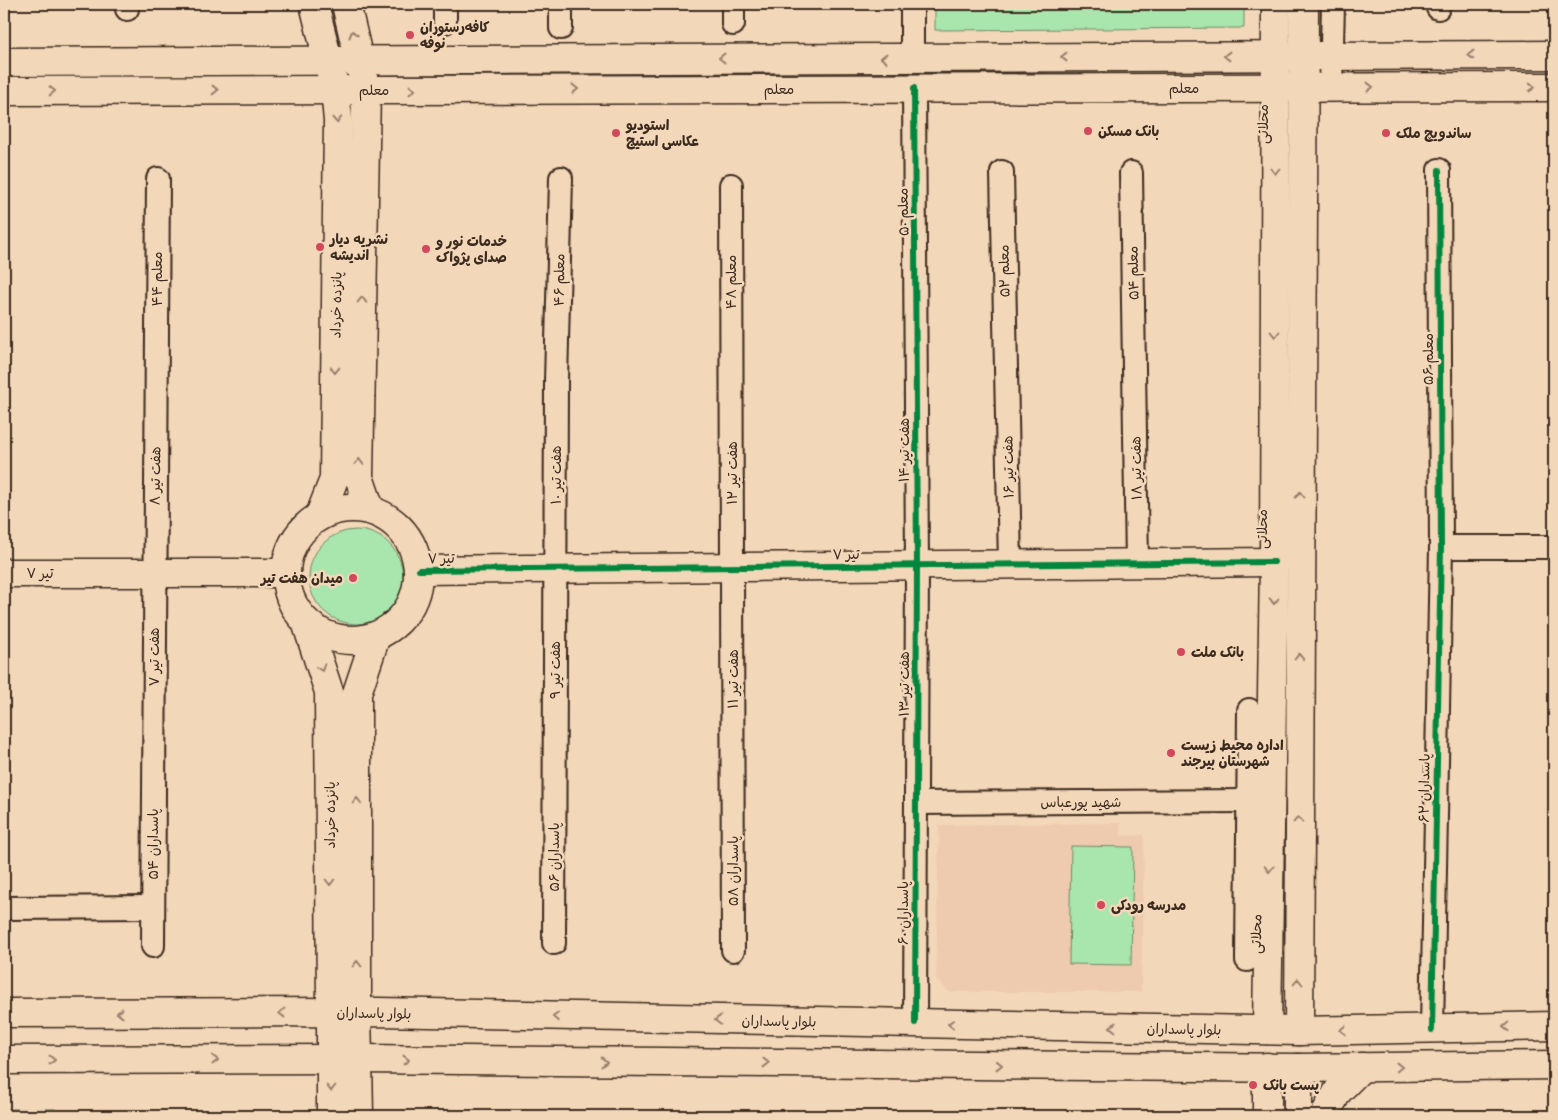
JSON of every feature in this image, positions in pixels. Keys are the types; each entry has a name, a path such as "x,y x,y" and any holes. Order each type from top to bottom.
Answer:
{"main road":[{"name":"پانزده خرداد","path":"314,4 335,89 338,121 334,479 320,515"},
{"name":"پانزده خرداد","path":"346,4 366,90 359,477 370,509"},
{"name":"محلاتی","path":"1267,1068 1274,562 1276,4"},
{"path":"1298,1116 1304,4"},
{"path":"4,62 1554,55"},
{"name":"معلم","path":"4,91 1554,87"},
{"path":"353,507 370,509 385,516 398,526 409,539 416,554 419,570 417,588 411,604 402,619 388,630 376,636 356,640 338,639 321,632 306,622 295,608 288,591 286,573 288,556 295,540 306,526 320,515 336,509 353,507"},
{"name":"۷ تیر","path":"419,570 1274,562"},
{"name":"۷ تیر","path":"4,573 286,573"},
{"name":"پانزده خرداد","path":"306,622 329,692 344,1012"},
{"name":"پانزده خرداد","path":"344,1012 357,693 376,636"},
{"path":"331,1116 344,1060 344,1012"},
{"name":"بلوار پاسداران","path":"4,1013 344,1012 1299,1031 1432,1030 1554,1026"},
{"path":"4,1060 344,1060 1267,1068 1554,1065"},
{"path":"344,1060 359,1116"},
{"path":"1324,1116 1338,1091 1362,1067"},
{"path":"1267,1068 1268,1116"}],"street":[{"path":"561,4 561,28"},
{"path":"912,4 912,58"},
{"path":"1331,87 1332,4"},
{"name":"معلم ۵۰","path":"914,88 916,334"},
{"name":"معلم ۵۶","path":"1439,170 1441,547"},
{"name":"معلم ۵۲","path":"1002,172 1006,370"},
{"name":"معلم ۵۴","path":"1131,173 1134,372"},
{"name":"معلم ۴۶","path":"556,382 561,178"},
{"name":"معلم ۴۴","path":"157,379 158,180"},
{"name":"معلم ۴۸","path":"731,185 732,379"},
{"name":"هفت تیر ۱۴","path":"916,334 917,566"},
{"name":"هفت تیر ۱۶","path":"1006,370 1010,565"},
{"name":"هفت تیر ۱۸","path":"1134,372 1137,564"},
{"name":"هفت تیر ۸","path":"154,573 157,379"},
{"name":"هفت تیر ۱۲","path":"732,379 733,567"},
{"name":"هفت تیر ۱۰","path":"555,569 556,382"},
{"path":"1441,547 1554,547"},
{"name":"پاسداران ۶۲","path":"1432,1030 1441,547"},
{"name":"هفت تیر ۱۳","path":"916,803 917,566"},
{"name":"هفت تیر ۱۱","path":"733,567 733,791"},
{"name":"هفت تیر ۹","path":"554,770 555,569"},
{"name":"هفت تیر ۷","path":"154,573 154,742"},
{"path":"1247,960 1249,710"},
{"name":"پاسداران ۵۴","path":"153,946 154,742"},
{"name":"پاسداران ۵۶","path":"554,770 554,943"},
{"name":"پاسداران ۵۸","path":"733,791 733,950"},
{"name":"شهید پورعباس","path":"916,803 1247,801"},
{"name":"پاسداران ۶۰","path":"914,1023 916,803"},
{"path":"4,908 153,907"}],"shaded area":[{"name":"مدرسه رودکی","path":"1120,823 1121,836 1144,835 1141,992 949,992 936,979 939,825"}],"green space":[{"path":"935,4 1244,4 1244,28 935,30"},
{"path":"356,530 374,533 389,544 400,559 403,577 400,595 389,610 374,621 356,624 338,621 323,610 312,595 309,577 312,559 323,544 338,533"},
{"name":"مدرسه رودکی","path":"1071,846 1133,847 1131,965 1069,964"},
{"path":"4,1109 55,1109 55,1116 4,1116"}],"cycle path":[{"path":"914,88 917,566 915,1023"},
{"path":"1432,1030 1441,547 1439,170"},
{"path":"419,570 1274,562"}],"place":[{"name":"کافه‌رستوران نوفه","path":"410,35"},
{"name":"بانک مسکن","path":"1088,131"},
{"name":"استودیو عکاسی استیج","path":"616,133"},
{"name":"ساندویچ ملک","path":"1386,133"},
{"name":"نشریه دیار اندیشه","path":"320,247"},
{"name":"خدمات نور و صدای پژواک","path":"426,249"},
{"name":"میدان هفت تیر","path":"353,578"},
{"name":"بانک ملت","path":"1181,652"},
{"name":"اداره محیط زیست شهرستان بیرجند","path":"1171,753"},
{"name":"مدرسه رودکی","path":"1101,905"},
{"name":"پست بانک","path":"1253,1085"}]}
